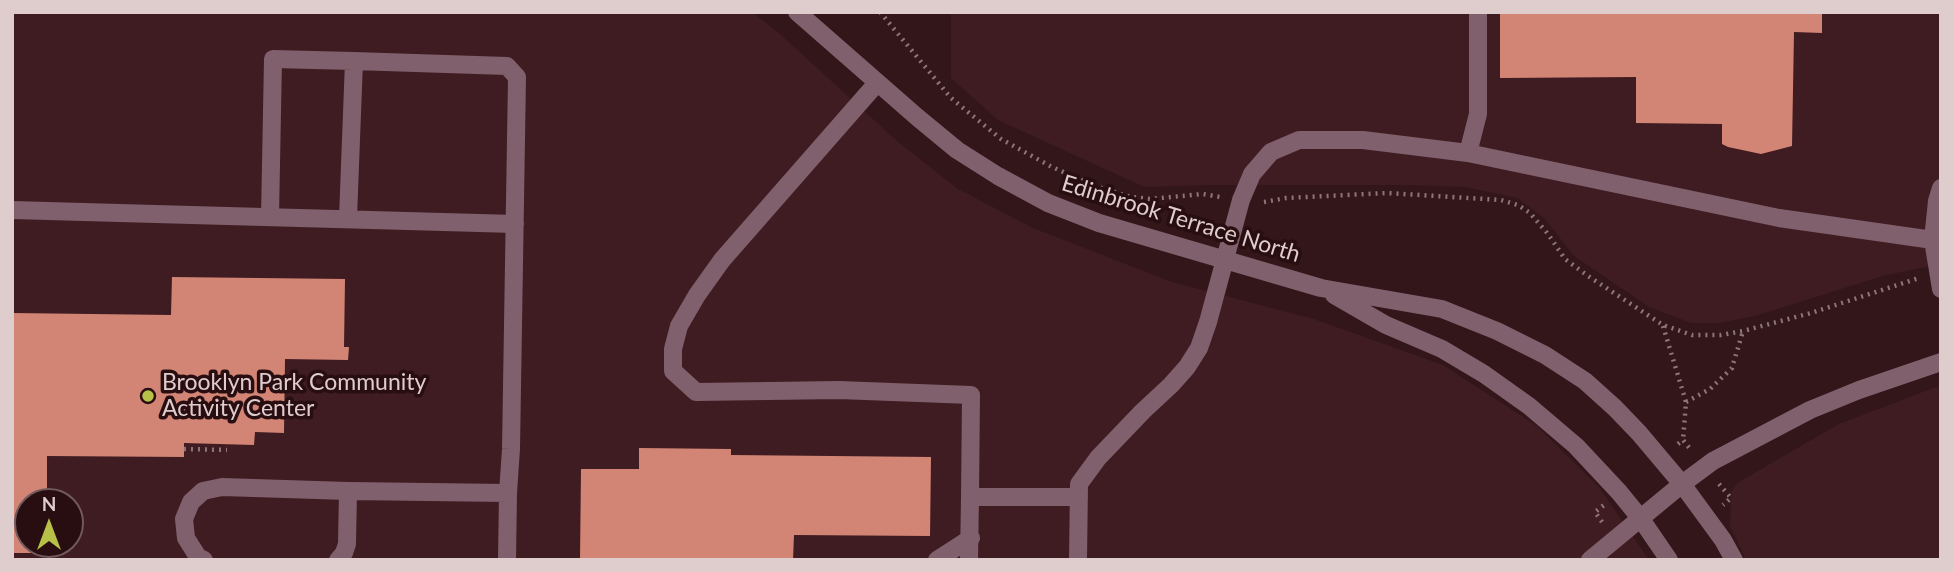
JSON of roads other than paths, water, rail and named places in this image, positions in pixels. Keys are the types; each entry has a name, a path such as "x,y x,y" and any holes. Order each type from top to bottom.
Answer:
{"street":[{"name":"Edinbrook Terrace North","path":"797,12 957,150 1048,203 1099,223 1321,288 1442,309 1497,331 1545,355 1585,381 1615,408 1682,484 1723,540 1734,560"},
{"path":"1468,153 1478,114 1478,12"},
{"path":"270,216 273,59 507,66 517,77 508,560"},
{"path":"348,218 354,61"},
{"path":"877,83 722,260 696,295 679,326 673,348 673,371 696,392 839,390 971,395 969,560"},
{"path":"1078,560 1079,484 1098,458 1187,367 1199,348 1226,261 1241,200 1251,174 1271,152 1298,140 1363,140 1468,153 1779,218 1933,240"},
{"path":"1941,188 1933,240 1941,289"},
{"path":"12,210 514,224"},
{"name":"Edinbrook Terrace North","path":"1321,288 1386,324 1442,349 1529,406 1576,446 1619,492 1642,519 1669,560"},
{"path":"1590,560 1713,461 1810,410 1872,385 1941,362"},
{"path":"204,560 198,557 186,538 184,519 191,502 203,491 222,486 348,491 508,492"},
{"path":"338,560 344,554 347,544 348,491"},
{"path":"970,497 1079,497"},
{"path":"937,560 971,538"}],"place":[{"name":"Brooklyn Park Community Activity Center","path":"148,396"}]}
